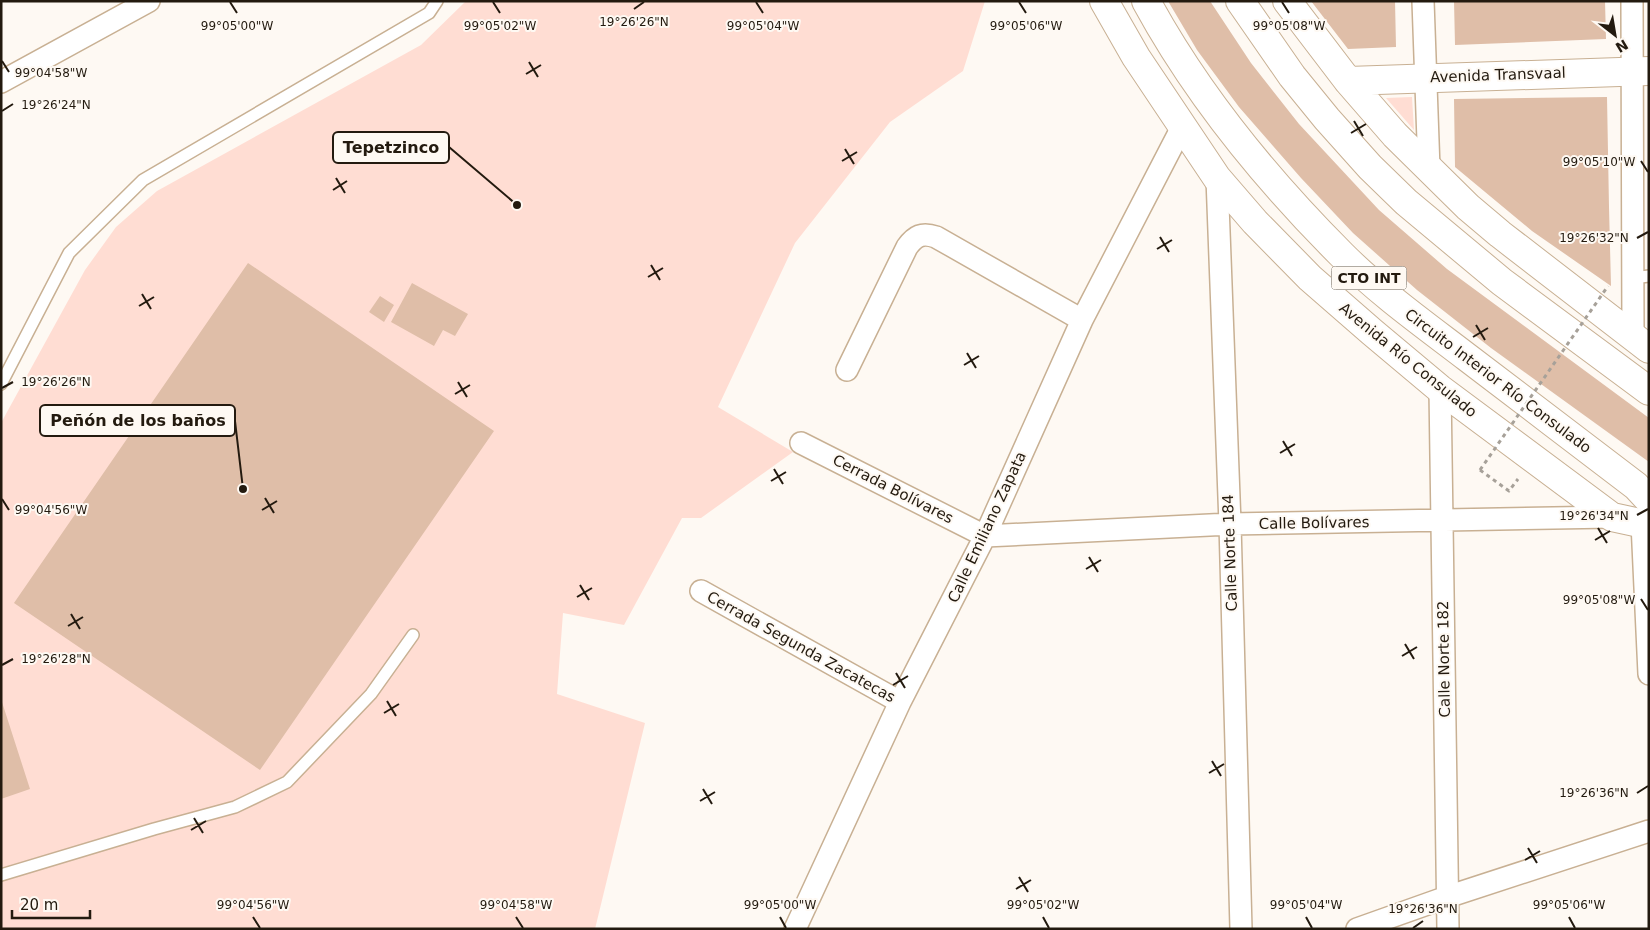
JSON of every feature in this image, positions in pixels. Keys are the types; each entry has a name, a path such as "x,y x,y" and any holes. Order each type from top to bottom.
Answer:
{"main road":[{"name":"Avenida Río Consulado","path":"1104,1 1136,57 1217,178 1310,278 1440,389 1612,516 1647,516"},
{"name":"Circuito Interior Río Consulado","path":"1146,1 1190,73 1232,131 1286,195 1343,255 1401,307 1636,486 1647,516"},
{"path":"1240,1 1292,76 1327,119 1370,167 1406,202 1502,282 1649,391"},
{"path":"1287,1 1348,81 1395,135 1468,207 1641,343"},
{"name":"Avenida Transvaal","path":"1348,81 1641,71"}],"street":[{"path":"1,82 149,1"},
{"path":"1423,1 1429,169"},
{"path":"1632,1 1641,71 1641,343"},
{"name":"Calle Emiliano Zapata","path":"795,929 900,702 986,536 1082,320 1182,127"},
{"name":"Calle Norte 184","path":"1217,178 1230,524 1241,929"},
{"path":"847,370 907,247 919,235 936,236 1082,320"},
{"name":"Calle Norte 182","path":"1440,389 1448,929"},
{"name":"Cerrada Bolívares","path":"802,443 986,536"},
{"name":"Calle Bolívares","path":"986,536 1230,524 1612,516"},
{"path":"1647,516 1648,661"},
{"name":"Cerrada Segunda Zacatecas","path":"701,591 900,702"},
{"path":"1357,929 1447,897 1649,831"}],"lane":[{"path":"1,384 69,253 143,180 429,13 437,1"},
{"path":"1,875 154,828 235,807 287,782 370,694 413,635"}],"path":[{"path":"1509,491 1480,470 1608,286"}],"shaded area":[{"path":"466,1 985,1 963,71 890,122 795,243 718,407 793,452 701,518 682,518 624,625 563,613 557,694 645,723 595,929 1,929 1,423 85,270 116,227 157,191 421,45"},
{"path":"1412,97 1414,130 1386,98"}],"building":[{"path":"1168,1 1210,1 1251,63 1299,124 1379,210 1447,269 1649,418 1649,462 1491,348 1417,290 1353,233 1301,178 1239,107 1197,50"},
{"path":"1311,1 1395,1 1396,47 1348,49"},
{"path":"1454,1 1605,1 1606,39 1455,45"},
{"path":"1607,97 1611,286 1532,231 1455,167 1454,99"},
{"path":"248,263 494,431 260,770 14,603"},
{"path":"412,283 468,314 455,336 443,330 434,346 391,322"},
{"path":"380,296 394,305 384,322 369,312"},
{"path":"1,699 30,789 1,799"}],"place":[{"name":"Tepetzinco","path":"517,205"},
{"name":"Peñón de los baños","path":"243,489"}]}
